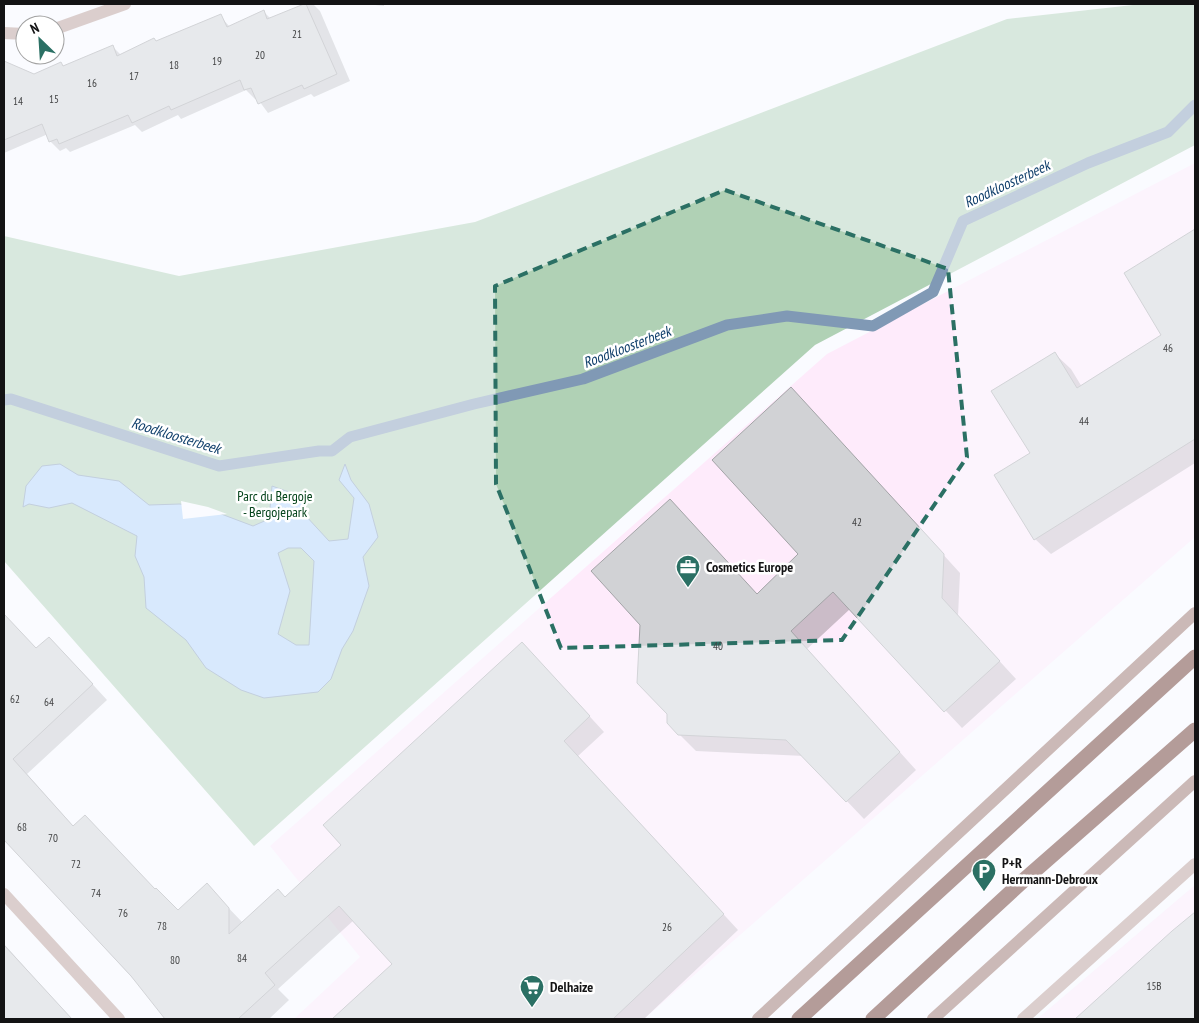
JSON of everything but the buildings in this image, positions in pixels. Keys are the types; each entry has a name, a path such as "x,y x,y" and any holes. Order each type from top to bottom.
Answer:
{"highway":[{"path":"799,1019 1195,657"},
{"path":"874,1019 1024,880 1195,730"}],"main road":[{"path":"758,1019 1195,613"},
{"path":"933,1019 1195,781"}],"street":[{"path":"65,25 125,4"},
{"path":"1023,1019 1195,864"},
{"path":"4,894 120,1019"}],"highlighted area":[{"path":"725,190 948,269 967,457 842,640 561,648 496,484 495,286"}],"shaded area":[{"path":"1195,163 1195,537 644,1019 294,1019 360,957 270,846 827,354"},
{"path":"1195,885 1195,1019 1037,1019"}],"green space":[{"name":"Parc du Bergoje - Bergojepark","path":"1142,4 1195,4 1195,145 815,345 254,846 4,561 4,236 179,276 475,222 1007,19"}],"water":[{"path":"60,464 78,475 119,481 149,505 180,504 208,509 253,526 269,519 272,486 303,497 305,515 329,541 348,539 354,498 339,480 345,464 351,480 369,504 378,537 363,557 369,586 353,631 342,649 331,679 318,692 264,698 241,690 206,668 186,640 146,608 144,577 135,556 137,536 72,503 49,508 29,504 23,507 26,486 42,466","holes":["288,548 301,548 314,561 309,645 296,645 278,634 290,591 278,553"]}],"pier":[{"path":"181,501 208,507 227,514 183,519"}],"waterway":[{"name":"Roodkloosterbeek","path":"4,400 11,399 219,466 319,451 332,451 350,437 474,404 583,379 727,325 787,316 873,326 933,292 963,221 1088,163 1168,132 1195,105"}],"place":[{"name":"Cosmetics Europe","path":"688,588"},
{"name":"P+R Herrmann-Debroux","path":"984,892"},
{"name":"Delhaize","path":"532,1008"}]}
